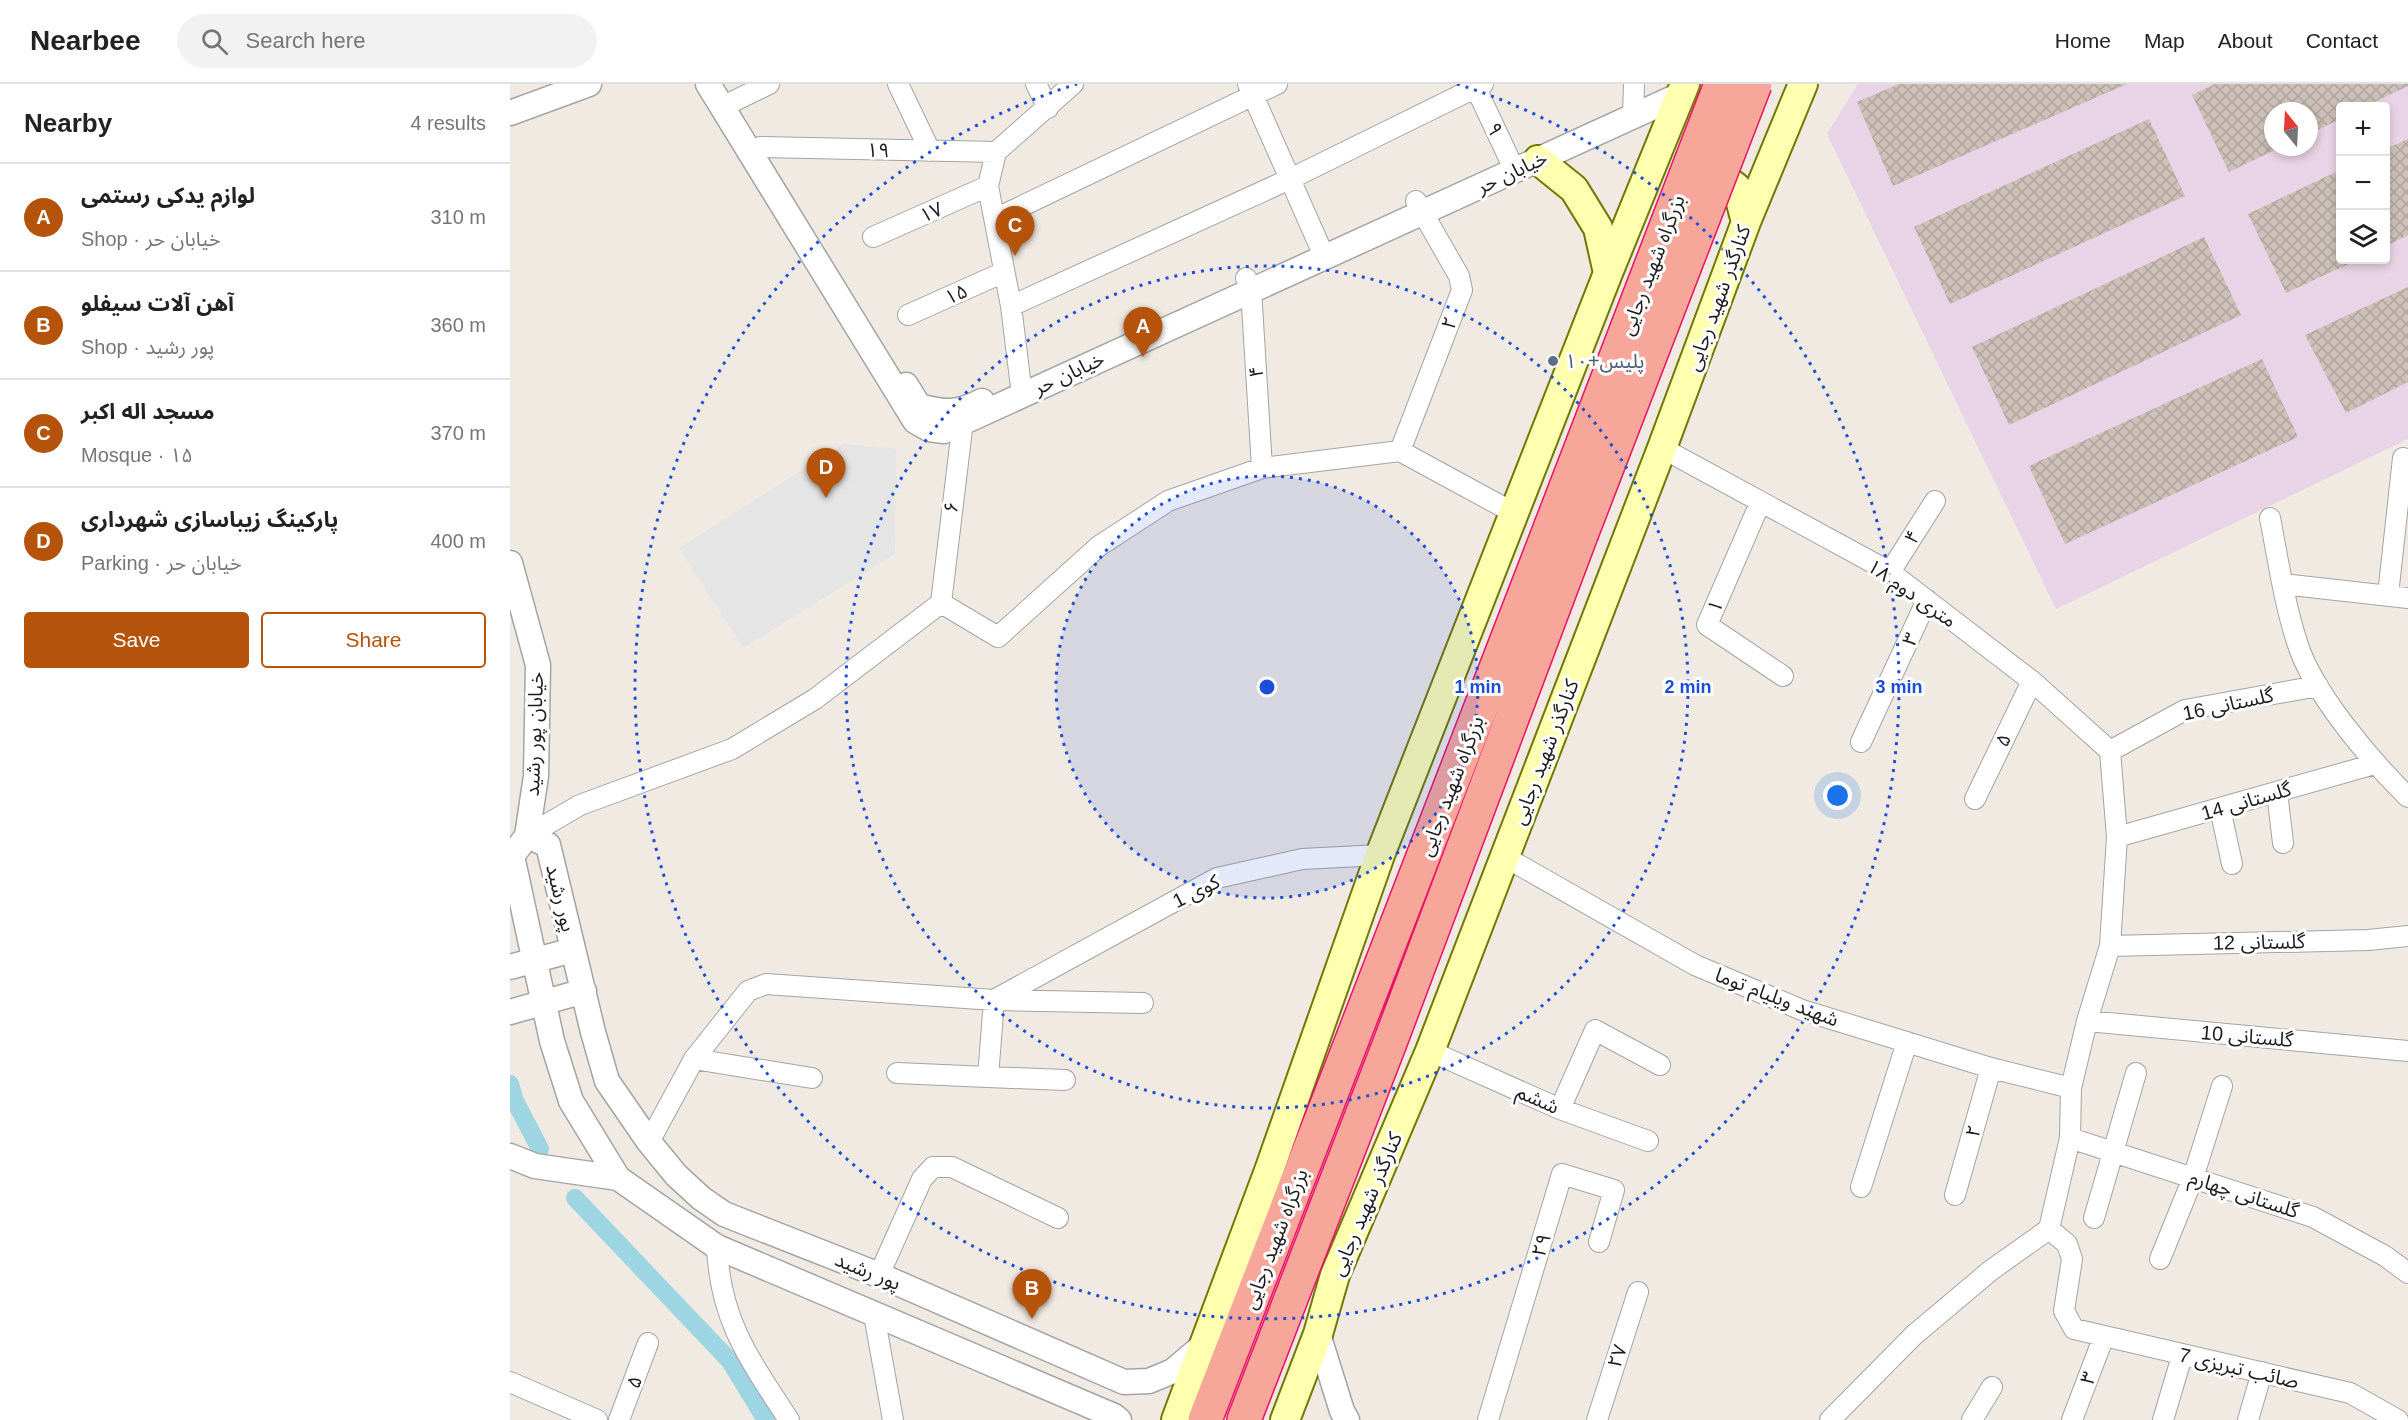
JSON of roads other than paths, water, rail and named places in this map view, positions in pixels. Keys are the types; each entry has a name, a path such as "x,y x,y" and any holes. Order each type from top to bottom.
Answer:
{"highway":[{"name":"بزرگراه شهید رجایی","path":"1244,1420 1391,1040 1721,84"},
{"name":"بزرگراه شهید رجایی","path":"1205,1420 1398,923 1755,84"}],"main road":[{"name":"کنارگذر شهید رجایی","path":"1285,1420 1318,1334 1335,1275 1430,1051 1662,448 1746,222 1803,84"},
{"path":"1176,1420 1270,1168 1380,855 1683,86"},
{"path":"1521,163 1574,189 1598,228 1608,273"},
{"path":"1646,183 1675,165 1710,166 1737,188 1746,222"},
{"path":"1270,1168 1398,923"},
{"path":"1335,1275 1391,1040"}],"street":[{"path":"510,113 589,84"},
{"name":"خیابان حر","path":"708,84 915,421 929,429 944,431 962,418 1021,388 1321,250 1521,163 1634,99 1683,86"},
{"path":"727,93 769,84"},
{"path":"898,84 930,151"},
{"path":"1036,84 1048,108"},
{"path":"1021,388 1011,306 988,186 996,152 1073,84"},
{"path":"994,219 1250,90 1278,84"},
{"path":"1011,306 1290,179 1480,86"},
{"name":"۹","path":"1480,86 1521,163"},
{"path":"1250,90 1321,250"},
{"name":"خیابان حر","path":"727,93 919,406 962,418"},
{"name":"۱۹","path":"760,147 996,152"},
{"name":"۱۷","path":"873,237 988,186"},
{"name":"۲","path":"1400,451 1462,290 1459,276 1419,207"},
{"name":"۱۵","path":"908,315 1004,272"},
{"name":"۴","path":"1248,284 1262,468"},
{"name":"۶","path":"941,603 962,418"},
{"name":"۱۸ متری دوم","path":"1662,448 1890,573 2032,681 2110,751"},
{"path":"527,836 580,805 732,749 815,699 941,603 998,637 1099,546 1168,501 1262,468 1400,451 1514,513"},
{"path":"2388,595 2403,458"},
{"name":"۴","path":"1890,573 1935,501"},
{"name":"۱","path":"1760,503 1707,625 1783,676"},
{"path":"2270,518 2297,644 2318,686 2375,764 2408,797"},
{"name":"خیابان پور رشید","path":"510,562 538,665 536,776 527,836"},
{"path":"2283,584 2408,598"},
{"name":"۳","path":"1861,742 1927,600"},
{"name":"۵","path":"1975,799 2032,681"},
{"name":"گلستانی 16","path":"2110,751 2185,710 2318,686"},
{"path":"1830,1420 1914,1335 1990,1271 2049,1230 2070,1138 2071,1088 2087,1021 2110,946 2117,837 2110,751"},
{"name":"گلستانی 14","path":"2117,837 2375,764"},
{"path":"2277,792 2283,843"},
{"path":"2220,808 2232,864"},
{"name":"پور رشید","path":"1119,1420 717,1247 618,1178 571,1101 552,1041 512,856 527,836 548,845 607,1081 649,1142 676,1175 700,1198 724,1214 879,1275 1124,1382 1149,1381 1173,1371 1206,1343"},
{"name":"کوی 1","path":"994,1000 1217,878 1302,859 1380,855"},
{"name":"شهید ویلیام توما","path":"1505,857 1695,965 1802,1010 1991,1068 2071,1088"},
{"name":"گلستانی 12","path":"2110,946 2368,940 2408,936"},
{"path":"510,967 573,950"},
{"path":"649,1142 694,1059 748,991 766,984 994,1000 1143,1003"},
{"path":"510,1012 584,991"},
{"path":"987,1077 994,1000"},
{"name":"گلستانی 10","path":"2087,1021 2408,1051"},
{"path":"1560,1109 1596,1030 1660,1065"},
{"path":"1861,1187 1907,1042"},
{"name":"ششم","path":"1430,1051 1560,1109 1648,1142"},
{"path":"694,1059 812,1078"},
{"name":"۲","path":"1955,1195 1991,1068"},
{"path":"897,1073 1065,1080"},
{"path":"2094,1218 2136,1073"},
{"path":"2160,1258 2193,1178 2222,1086"},
{"name":"گلستانی چهارم","path":"2070,1138 2313,1217 2385,1256 2408,1274"},
{"path":"510,1155 536,1166 618,1178"},
{"path":"879,1275 922,1179 933,1167 952,1167 1058,1218"},
{"name":"۲۹","path":"1488,1420 1562,1174 1614,1190 1599,1242"},
{"name":"صائب تبریزی 7","path":"2049,1230 2067,1244 2072,1258 2064,1311 2074,1329 2182,1356 2349,1393 2398,1420"},
{"path":"717,1247 718,1273 724,1301 742,1347 789,1420"},
{"name":"۲۷","path":"1597,1420 1638,1292"},
{"path":"874,1315 893,1420"},
{"path":"1318,1334 1342,1411 1347,1420"},
{"name":"۳","path":"2072,1420 2104,1336"},
{"name":"۵","path":"619,1420 648,1343"},
{"path":"2163,1420 2182,1356"},
{"path":"2248,1420 2262,1372"},
{"path":"510,1382 597,1420"},
{"path":"1972,1420 1992,1387"}],"waterway":[{"path":"510,1084 515,1101 540,1149"},
{"path":"575,1198 730,1361 766,1420"}],"place":[{"name":"مسجد اله اکبر","path":"1015,256"},
{"name":"لوازم یدکی رستمی","path":"1143,357"},
{"name":"پلیس+١٠","path":"1553,361"},
{"name":"پارکینگ زیباسازی شهرداری","path":"826,498"},
{"name":"آهن آلات سیفلو","path":"1032,1319"}]}
